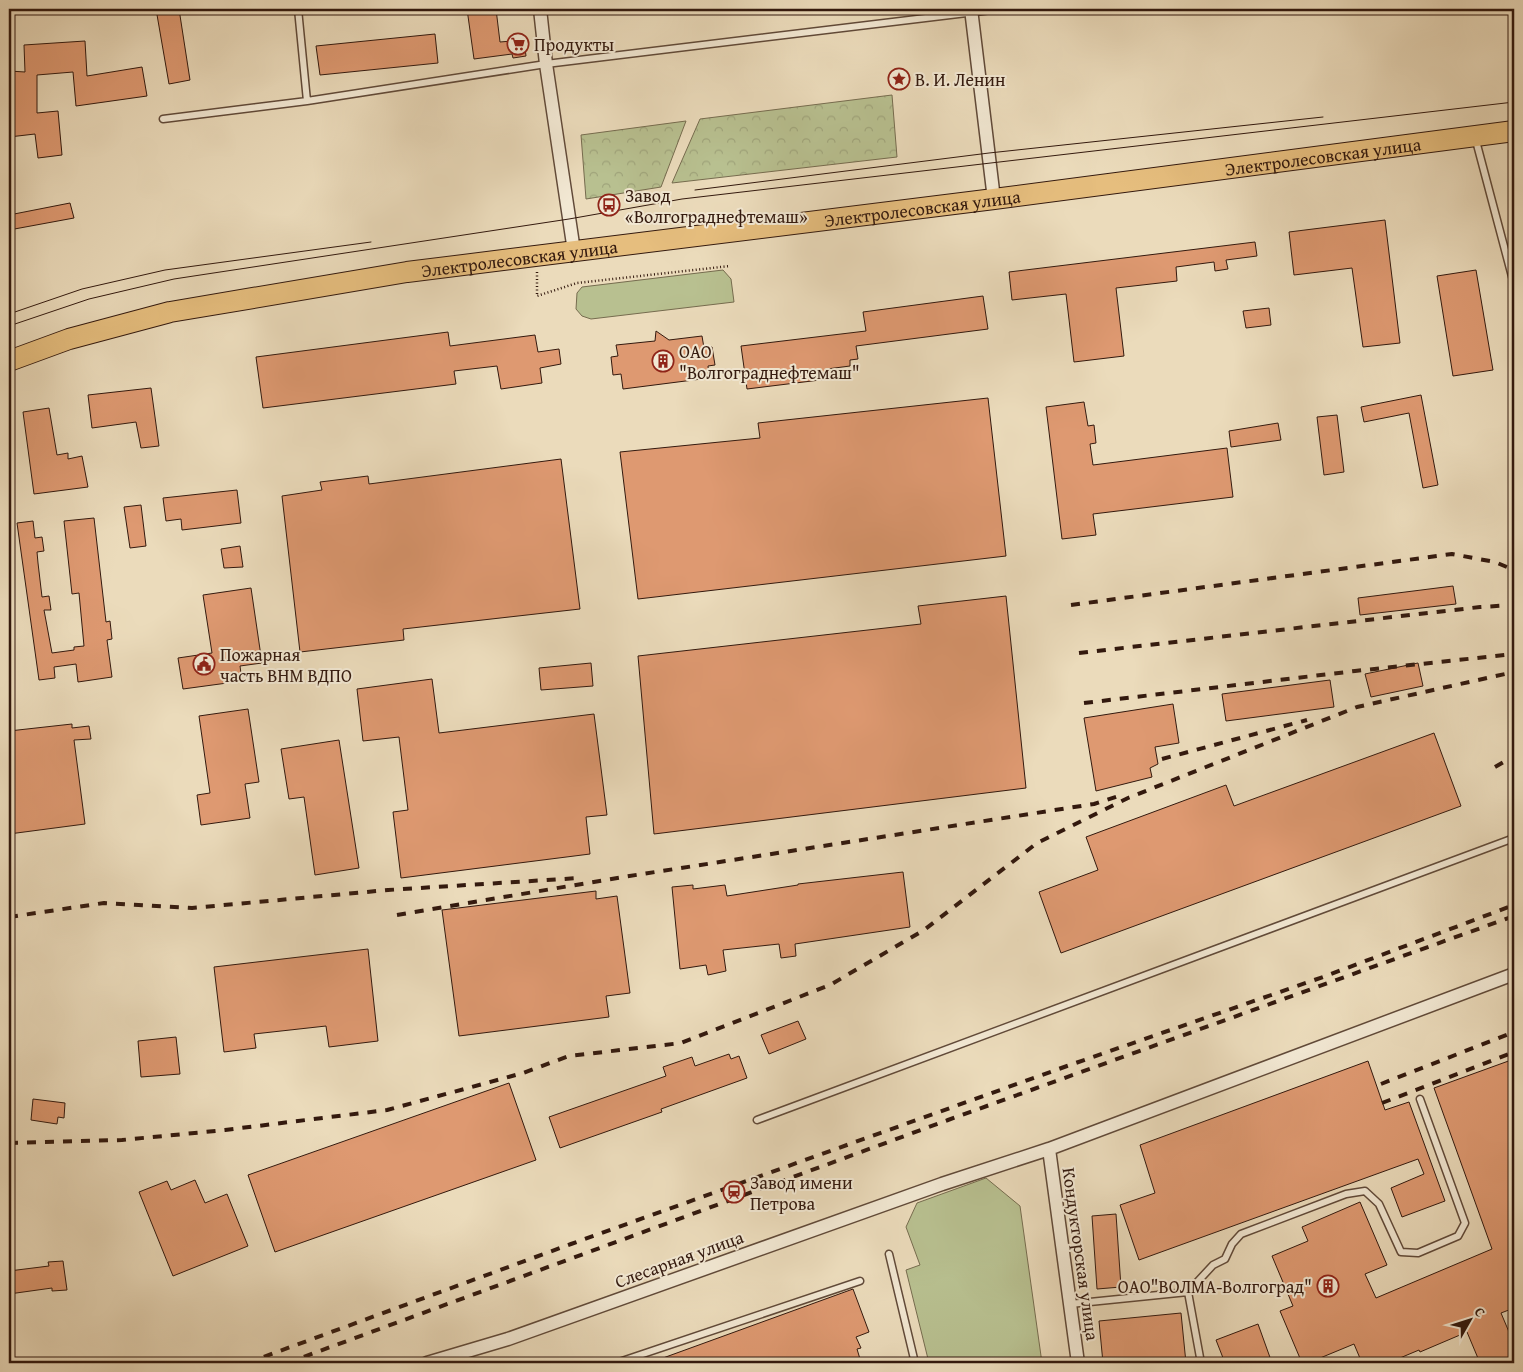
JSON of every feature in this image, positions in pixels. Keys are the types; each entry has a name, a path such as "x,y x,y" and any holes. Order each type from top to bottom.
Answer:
{"main road":[{"name":"Электролесовская улица","path":"9,361 69,339 170,312 407,272 994,199 1514,131"}],"street":[{"path":"540,9 546,64 574,251"},
{"path":"971,11 994,199"},
{"name":"Слесарная улица","path":"427,1363 508,1339 942,1184 1048,1149 1514,974"},
{"name":"Кондукторская улица","path":"1048,1149 1078,1363"}],"lane":[{"path":"298,9 307,100"},
{"path":"163,119 307,100 546,64 971,11 1000,9"},
{"path":"1475,136 1514,284"},
{"path":"757,1120 1514,838"},
{"path":"1070,1304 1188,1292 1213,1265 1225,1259 1232,1244 1241,1234 1346,1194 1365,1191 1379,1204 1401,1252 1418,1253 1458,1236 1465,1223 1420,1099"},
{"path":"889,1254 915,1363"},
{"path":"616,1363 860,1281"},
{"path":"1188,1292 1201,1363"}],"path":[{"path":"775,9 779,11 796,9"},
{"path":"536,256 537,296 577,283 730,266"}],"green space":[{"path":"892,95 897,157 672,183 700,119"},
{"path":"686,121 661,187 586,199 581,135"},
{"path":"723,270 731,279 734,302 591,319 582,316 576,309 577,293 582,287"},
{"path":"986,1178 1020,1206 1042,1363 929,1363 906,1270 920,1265 906,1227 917,1203"}],"building":[{"path":"156,9 179,9 190,80 169,84"},
{"path":"467,9 496,9 500,42 524,40 526,56 513,58 512,54 474,59"},
{"path":"435,34 438,63 320,75 316,46"},
{"path":"85,41 87,76 142,67 147,96 76,106 73,72 37,75 37,113 58,111 62,155 38,158 35,134 9,137 9,71 25,72 24,45"},
{"path":"70,203 74,218 9,230 9,215"},
{"path":"1385,220 1400,343 1363,347 1352,268 1294,275 1289,232"},
{"path":"1255,242 1257,256 1226,260 1228,269 1215,271 1214,262 1176,267 1177,281 1116,288 1124,356 1074,362 1066,294 1012,300 1009,272"},
{"path":"1476,270 1493,370 1453,376 1437,276"},
{"path":"983,296 988,329 856,346 858,359 850,360 850,366 827,369 828,379 747,389 741,346 866,331 863,312"},
{"path":"1269,308 1271,325 1246,328 1243,311"},
{"name":"ОАО \"Волгограднефтемаш\"","path":"656,331 669,340 702,336 704,348 712,347 715,365 708,366 709,378 623,389 621,374 613,375 611,357 618,356 616,345 655,341"},
{"path":"448,332 450,346 535,335 538,352 559,349 561,364 540,368 542,383 501,389 497,366 454,371 456,384 263,408 256,357"},
{"path":"151,388 159,446 141,448 136,422 92,428 88,395"},
{"path":"1421,395 1438,485 1423,488 1409,413 1364,422 1361,407"},
{"path":"988,398 1006,556 638,599 620,452 760,438 758,423"},
{"path":"1084,402 1088,426 1094,425 1096,443 1090,444 1093,465 1227,448 1233,497 1093,514 1096,535 1062,539 1046,407"},
{"path":"49,408 57,455 68,453 68,459 82,456 88,487 34,494 23,412"},
{"path":"1337,415 1344,472 1324,475 1317,417"},
{"path":"1278,423 1281,440 1231,447 1229,431"},
{"path":"561,459 580,609 403,629 404,640 300,652 282,496 322,490 320,482 368,476 369,484"},
{"path":"237,490 241,523 182,530 181,519 166,521 163,498"},
{"path":"141,505 146,546 130,548 124,507"},
{"path":"94,518 106,622 110,621 112,639 107,640 112,677 78,682 76,664 54,667 55,678 39,680 17,523 33,521 35,538 42,537 44,551 37,552 42,597 49,596 51,610 44,610 52,653 74,650 74,647 84,646 79,593 72,594 64,521"},
{"path":"240,546 243,567 224,568 221,549"},
{"path":"1453,586 1456,604 1360,615 1358,598"},
{"path":"251,588 262,663 240,666 242,681 183,689 178,658 212,653 203,595"},
{"path":"1006,596 1026,788 654,834 638,656 921,624 918,606"},
{"path":"591,663 593,686 541,690 539,668"},
{"path":"1418,663 1423,686 1371,697 1365,674"},
{"path":"432,679 439,733 594,714 607,815 586,817 590,854 401,878 393,812 408,810 399,737 363,741 357,689"},
{"path":"1330,680 1334,707 1226,721 1222,694"},
{"path":"1173,704 1179,743 1155,747 1158,764 1150,768 1152,777 1096,791 1084,718"},
{"path":"248,709 259,782 245,784 250,818 201,825 197,795 210,793 199,716"},
{"path":"72,724 72,728 89,726 91,739 74,740 85,824 9,834 9,731"},
{"path":"1434,733 1461,806 1061,953 1039,892 1098,870 1086,837 1226,785 1234,806"},
{"path":"339,740 359,868 315,875 304,797 289,799 281,749"},
{"path":"903,872 910,927 795,944 796,956 781,958 779,944 723,950 726,971 708,975 706,965 680,969 672,887 693,885 693,889 725,885 727,896 798,884"},
{"path":"596,891 596,899 617,896 630,993 606,996 609,1017 459,1036 442,910"},
{"path":"368,949 378,1041 329,1047 326,1026 254,1034 256,1048 224,1052 214,967"},
{"path":"798,1021 806,1039 769,1054 761,1035"},
{"path":"176,1037 180,1074 141,1077 138,1041"},
{"path":"729,1054 731,1059 739,1056 747,1078 661,1109 662,1112 560,1148 549,1117 666,1076 663,1067 692,1057 695,1066"},
{"name":"ОАО\"ВОЛМА-Волгоград\"","path":"1514,1059 1514,1308 1501,1313 1509,1332 1514,1330 1514,1363 1480,1363 1467,1332 1388,1363 1362,1363 1354,1344 1308,1363 1302,1363 1280,1311 1293,1306 1272,1256 1308,1241 1302,1227 1360,1202 1387,1265 1365,1274 1376,1298 1492,1249 1434,1088"},
{"path":"1368,1061 1385,1110 1409,1102 1445,1201 1402,1217 1391,1188 1424,1174 1418,1159 1139,1260 1120,1205 1155,1193 1140,1145"},
{"path":"509,1083 536,1160 275,1252 248,1175"},
{"path":"33,1099 65,1103 64,1118 58,1117 57,1124 31,1120"},
{"path":"195,1180 205,1203 227,1194 248,1246 173,1276 139,1192 167,1181 171,1190"},
{"path":"1116,1214 1121,1287 1097,1289 1092,1216"},
{"path":"63,1261 67,1290 52,1291 52,1288 9,1294 9,1271 49,1266 48,1262"},
{"path":"853,1289 869,1332 856,1337 861,1348 857,1349 860,1359 848,1363 652,1362"},
{"path":"1181,1313 1186,1363 1103,1363 1099,1321"},
{"path":"1258,1324 1272,1363 1225,1363 1216,1340"}],"tram line":[{"path":"9,326 89,299 174,279 569,219 682,199 1514,102"},
{"path":"695,190 989,153 1323,117"},
{"path":"9,314 82,289 165,270 371,242"}],"railway":[{"path":"1071,605 1452,554 1495,562 1514,570"},
{"path":"1079,653 1480,607 1514,605"},
{"path":"1084,703 1514,654"},
{"path":"9,1143 122,1140 225,1130 387,1110 523,1073 569,1056 681,1043 830,985 924,930 1037,843 1128,798 1357,707 1514,672"},
{"path":"1162,759 1307,720"},
{"path":"1495,767 1514,756"},
{"path":"397,915 623,877 1094,804 1122,795"},
{"path":"9,917 104,903 192,908 388,890 579,878"},
{"path":"247,1363 571,1244 1067,1066 1323,977 1514,905"},
{"path":"287,1363 948,1120 1514,916"},
{"path":"1381,1084 1514,1032"},
{"path":"1382,1103 1514,1052"}],"place":[{"name":"Продукты","path":"518,44"},
{"name":"В. И. Ленин","path":"899,79"},
{"name":"Завод «Волгограднефтемаш»","path":"609,205"},
{"name":"ОАО \"Волгограднефтемаш\"","path":"663,361"},
{"name":"Пожарная часть ВНМ ВДПО","path":"204,664"},
{"name":"Завод имени Петрова","path":"734,1192"},
{"name":"ОАО\"ВОЛМА-Волгоград\"","path":"1328,1286"}]}
